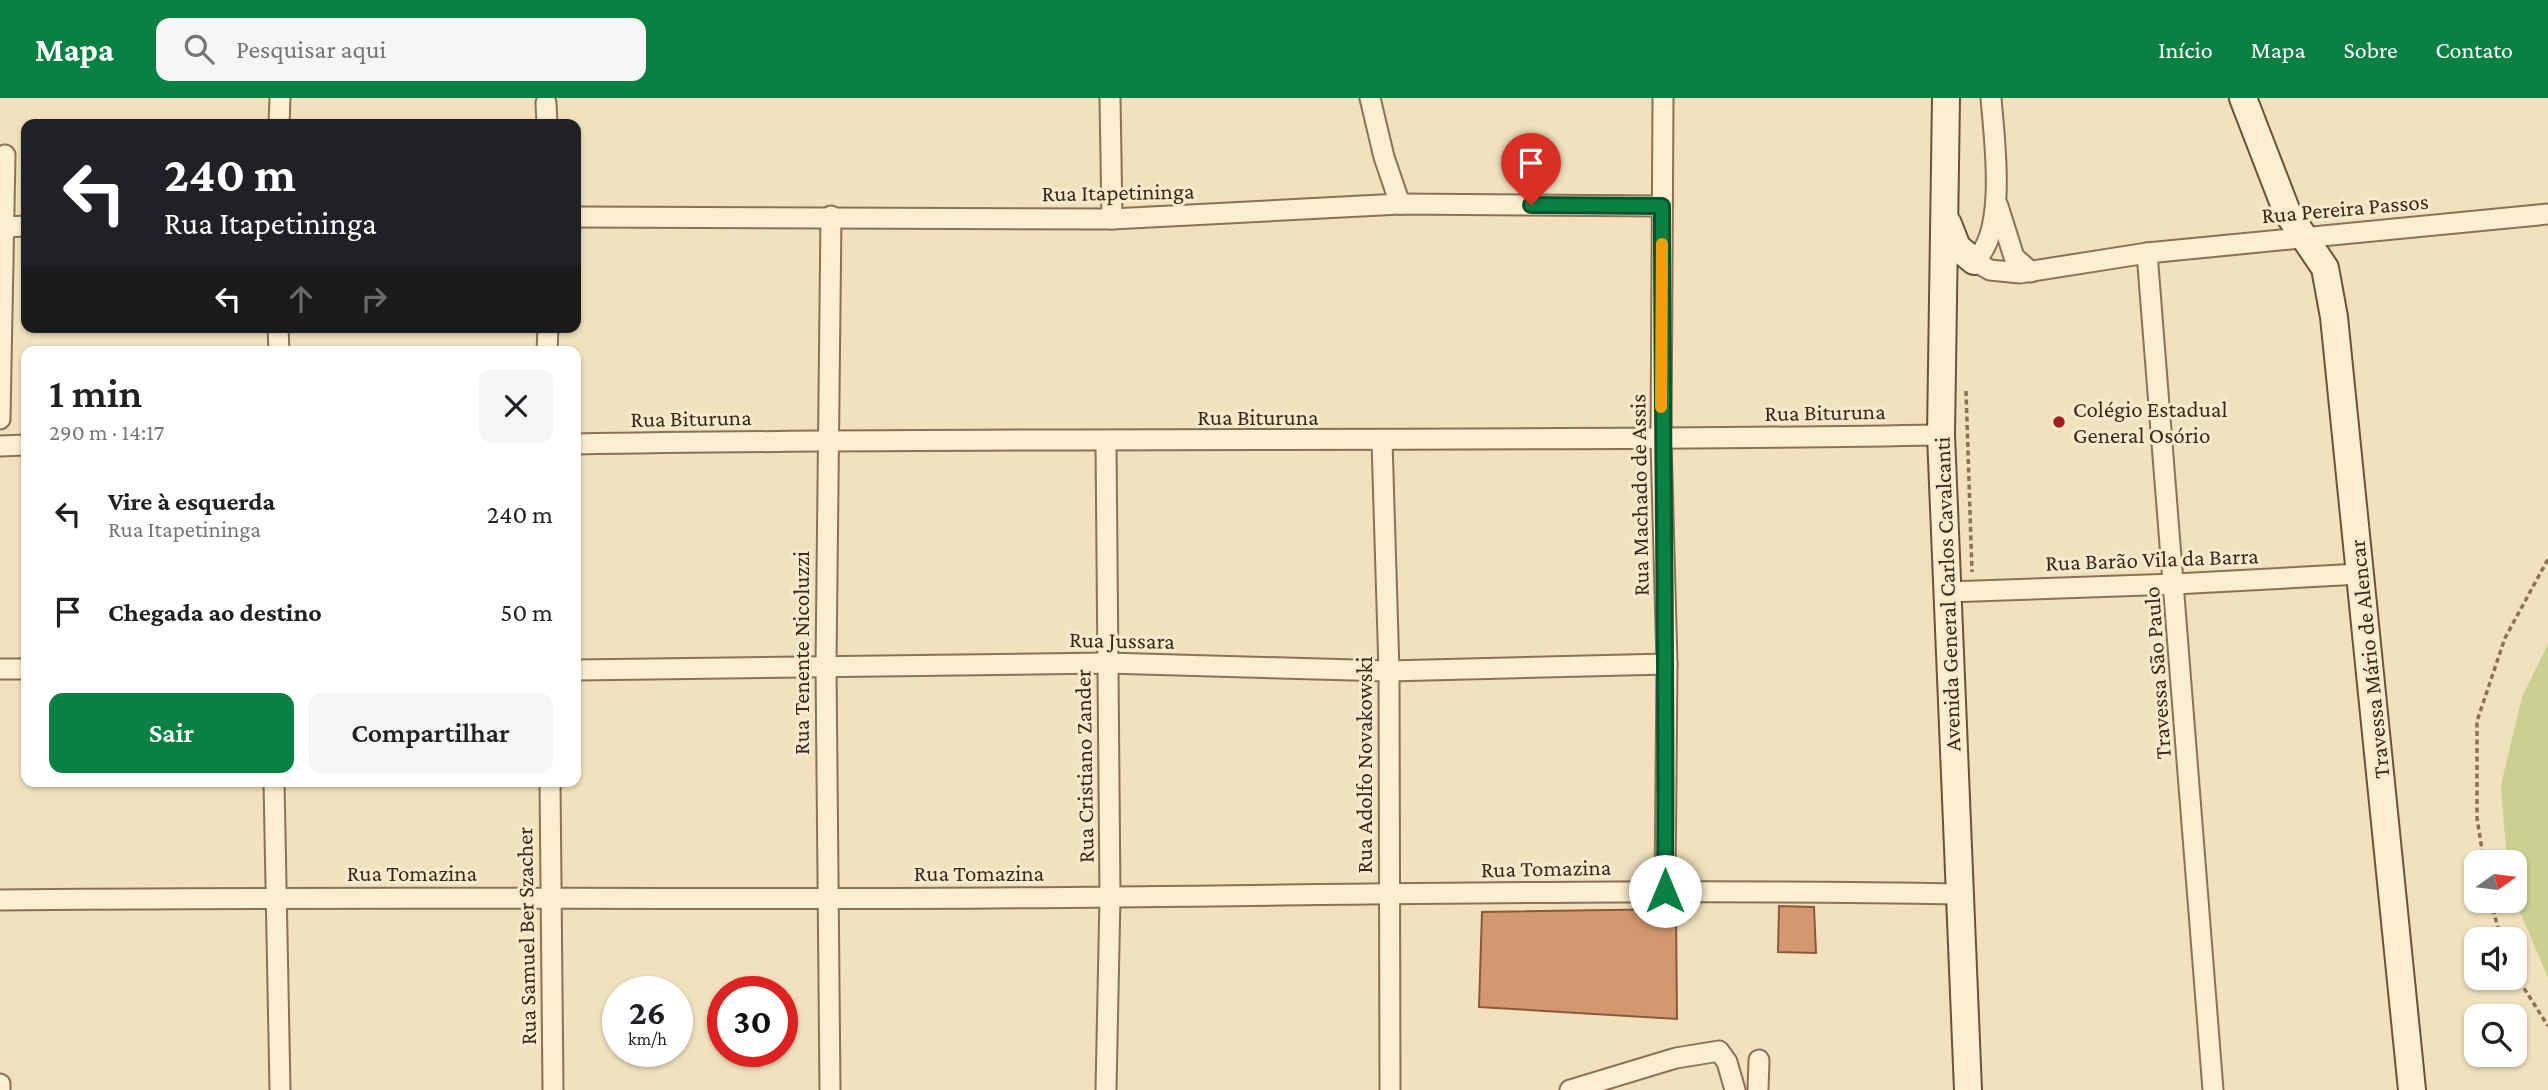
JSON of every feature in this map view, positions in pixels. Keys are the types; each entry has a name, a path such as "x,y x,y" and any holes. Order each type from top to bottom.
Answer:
{"main road":[{"name":"Avenida General Carlos Cavalcanti","path":"1946,98 1941,435 1968,1090"},
{"name":"Travessa Mário de Alencar","path":"2243,98 2287,212 2325,268 2334,317 2412,1090"},
{"path":"1946,204 1952,238 1962,253 1974,261"}],"street":[{"path":"279,119 280,98"},
{"path":"1110,98 1112,219"},
{"path":"1370,98 1384,157 1400,204"},
{"name":"Rua Machado de Assis","path":"1663,98 1661,440 1667,664 1665,891"},
{"path":"1991,98 1996,197 2014,257 2031,272"},
{"path":"546,103 547,119"},
{"path":"0,419 6,227 5,155"},
{"path":"1996,197 1985,247 1974,261 1990,270 2031,272 2147,253"},
{"path":"2520,217 2548,200"},
{"name":"Rua Itapetininga","path":"581,217 1112,219 1400,204 1662,206"},
{"name":"Rua Pereira Passos","path":"2147,253 2305,235 2548,214"},
{"name":"Rua Tenente Nicoluzzi","path":"830,1090 826,440 831,216"},
{"path":"6,227 21,226"},
{"name":"Travessa São Paulo","path":"2147,253 2213,1090"},
{"name":"Rua Bituruna","path":"581,444 826,440 1661,440 1941,435"},
{"name":"Rua Adolfo Novakowski","path":"1382,441 1389,671 1390,1090"},
{"name":"Rua Cristiano Zander","path":"1106,442 1110,897 1106,1090"},
{"path":"0,446 21,445"},
{"name":"Rua Barão Vila da Barra","path":"1947,592 2360,574"},
{"name":"Rua Jussara","path":"581,670 1107,663 1389,671 1667,664"},
{"path":"0,669 21,669"},
{"path":"274,787 280,1090"},
{"name":"Rua Samuel Ber Szacher","path":"550,787 552,1090"},
{"name":"Rua Tomazina","path":"0,900 275,897 827,899 1665,891 1958,894"},
{"path":"1570,1090 1676,1058 1719,1051 1727,1062 1735,1090"},
{"path":"1758,1090 1759,1060"},
{"path":"0,1084 0,1090"}],"path":[{"path":"2482,850 2477,818 2477,721 2505,639 2548,559"},
{"path":"2525,990 2548,1027"}],"green space":[{"path":"2548,644 2548,978 2521,914 2527,914 2527,850 2506,850 2501,785 2522,697"}],"building":[{"path":"1779,906 1814,907 1816,953 1778,952"},
{"path":"1676,909 1677,1019 1479,1007 1482,912"}],"slow traffic":[{"path":"1661,407 1662,244"}],"place":[{"name":"Colégio Estadual General Osório","path":"2059,422"}],"route":[{"path":"1531,205 1662,206 1661,440 1667,664 1665,891"}]}
